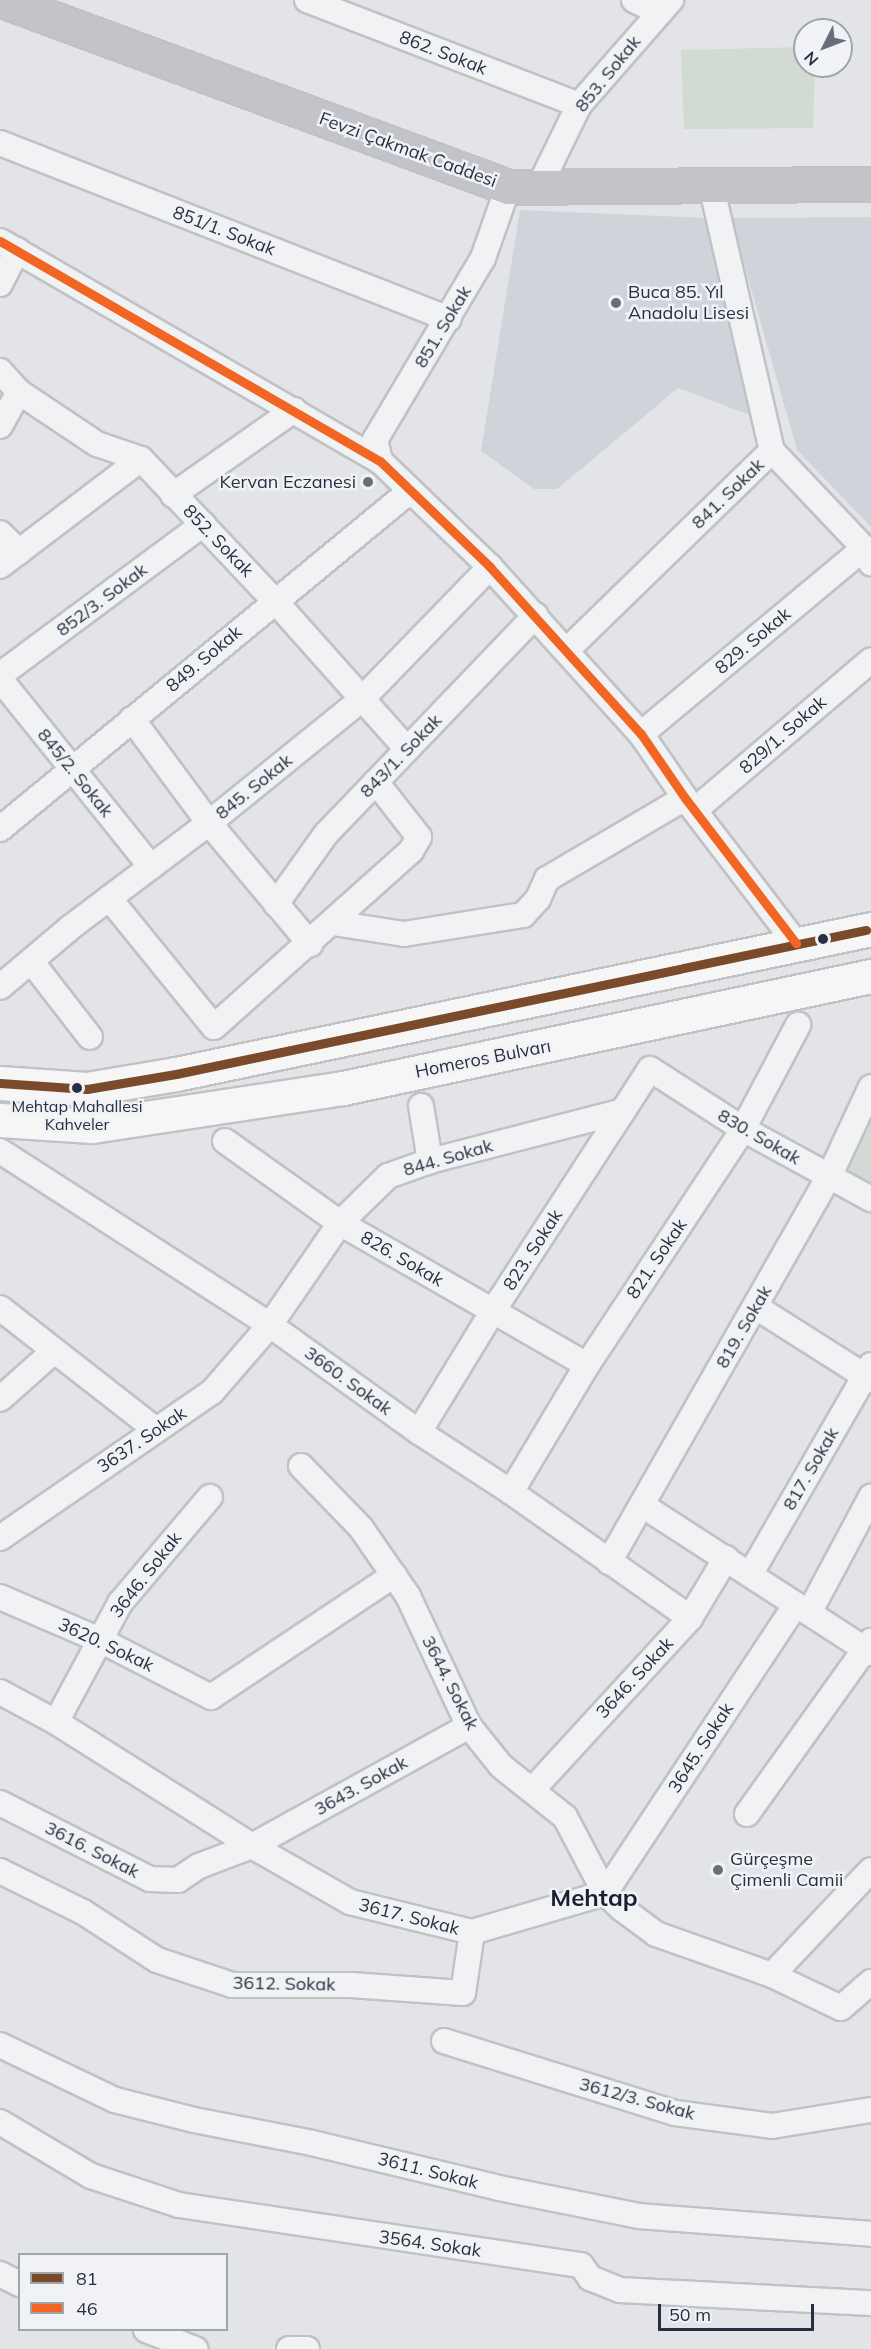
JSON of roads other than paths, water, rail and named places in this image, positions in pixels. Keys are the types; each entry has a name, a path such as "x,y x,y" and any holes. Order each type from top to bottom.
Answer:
{"main road":[{"name":"Fevzi Çakmak Caddesi","path":"2,0 524,187 871,184"},
{"path":"0,1083 87,1089 176,1074 871,929"},
{"name":"Homeros Bulvarı","path":"0,1120 92,1126 343,1088 866,980"}],"street":[{"name":"862. Sokak","path":"308,0 579,105"},
{"path":"634,0 666,6"},
{"name":"853. Sokak","path":"524,187 579,105 666,6"},
{"name":"851/1. Sokak","path":"0,143 449,319"},
{"name":"841. Sokak","path":"566,651 772,451 711,185"},
{"name":"851. Sokak","path":"380,461 375,450 375,440 449,319 524,187"},
{"path":"0,284 8,245 380,461 490,567 536,615 641,734 690,804 796,943"},
{"name":"852. Sokak","path":"0,371 19,392 97,444 141,459 275,600 407,750"},
{"path":"0,426 19,392"},
{"path":"173,495 294,410"},
{"path":"772,451 867,555"},
{"path":"0,566 141,459"},
{"name":"849. Sokak","path":"0,829 73,771 275,600 411,491"},
{"name":"852/3. Sokak","path":"0,677 203,524"},
{"path":"0,533 19,552"},
{"name":"829. Sokak","path":"641,734 867,555"},
{"name":"845. Sokak","path":"0,987 110,898 209,824 362,699 490,567"},
{"name":"843/1. Sokak","path":"276,904 326,834 536,615"},
{"name":"829/1. Sokak","path":"333,923 404,934 524,915 538,899 547,879 690,804 871,660"},
{"name":"845/2. Sokak","path":"0,677 151,867"},
{"path":"132,719 209,824 310,944"},
{"path":"110,898 214,1027 310,944 411,850 419,837 376,782"},
{"path":"31,961 90,1038"},
{"name":"821. Sokak","path":"511,1492 587,1365 743,1129 798,1025"},
{"name":"830. Sokak","path":"650,1070 743,1129 871,1199"},
{"name":"823. Sokak","path":"419,1432 493,1311 650,1070"},
{"name":"819. Sokak","path":"609,1562 829,1177 871,1087"},
{"path":"421,1106 430,1161"},
{"name":"844. Sokak","path":"270,1325 340,1223 388,1176 430,1161 623,1111"},
{"name":"826. Sokak","path":"225,1141 340,1223 587,1365"},
{"name":"3660. Sokak","path":"0,1151 270,1325 419,1432 511,1492 690,1618"},
{"path":"756,1307 869,1374"},
{"path":"0,1308 156,1430"},
{"name":"3637. Sokak","path":"0,1538 212,1392 270,1325"},
{"path":"0,1399 54,1351"},
{"name":"817. Sokak","path":"751,1573 869,1374"},
{"name":"3644. Sokak","path":"301,1466 361,1528 408,1596 469,1726 501,1766 565,1817 605,1893"},
{"name":"3646. Sokak","path":"56,1722 120,1603 210,1497"},
{"name":"3645. Sokak","path":"605,1893 802,1609 871,1497"},
{"path":"642,1505 751,1573 802,1609 869,1648 747,1814"},
{"name":"3646. Sokak","path":"532,1789 690,1618 726,1558"},
{"name":"3620. Sokak","path":"0,1597 100,1640 211,1697 394,1575"},
{"name":"3617. Sokak","path":"0,1692 56,1722 252,1846 350,1902 472,1932 605,1893"},
{"name":"3643. Sokak","path":"252,1846 469,1726"},
{"name":"3616. Sokak","path":"0,1803 150,1879 178,1880 200,1866 252,1846"},
{"path":"772,1975 871,1870"},
{"name":"3612. Sokak","path":"0,1871 83,1912 157,1960 232,1985 351,1985 463,1993 472,1932"},
{"path":"605,1893 656,1934 772,1975 841,2008 871,1982"},
{"name":"3612/3. Sokak","path":"444,2041 675,2113 772,2126 871,2110"},
{"name":"3611. Sokak","path":"0,2045 115,2100 194,2120 312,2143 499,2188 639,2216 871,2234"},
{"name":"3564. Sokak","path":"0,2122 91,2176 179,2205 581,2265 590,2278 620,2290 871,2303"},
{"path":"0,2274 18,2283"},
{"path":"149,2331 195,2349"},
{"path":"289,2349 307,2349"}],"place":[{"name":"Buca 85. Yıl Anadolu Lisesi","path":"616,303"},
{"name":"Kervan Eczanesi","path":"368,482"},
{"name":"Mehtap Mahallesi Kahveler","path":"77,1088"},
{"name":"Gürçeşme Çimenli Camii","path":"718,1870"}],"district":[{"name":"Mehtap","path":"594,1898"}]}
